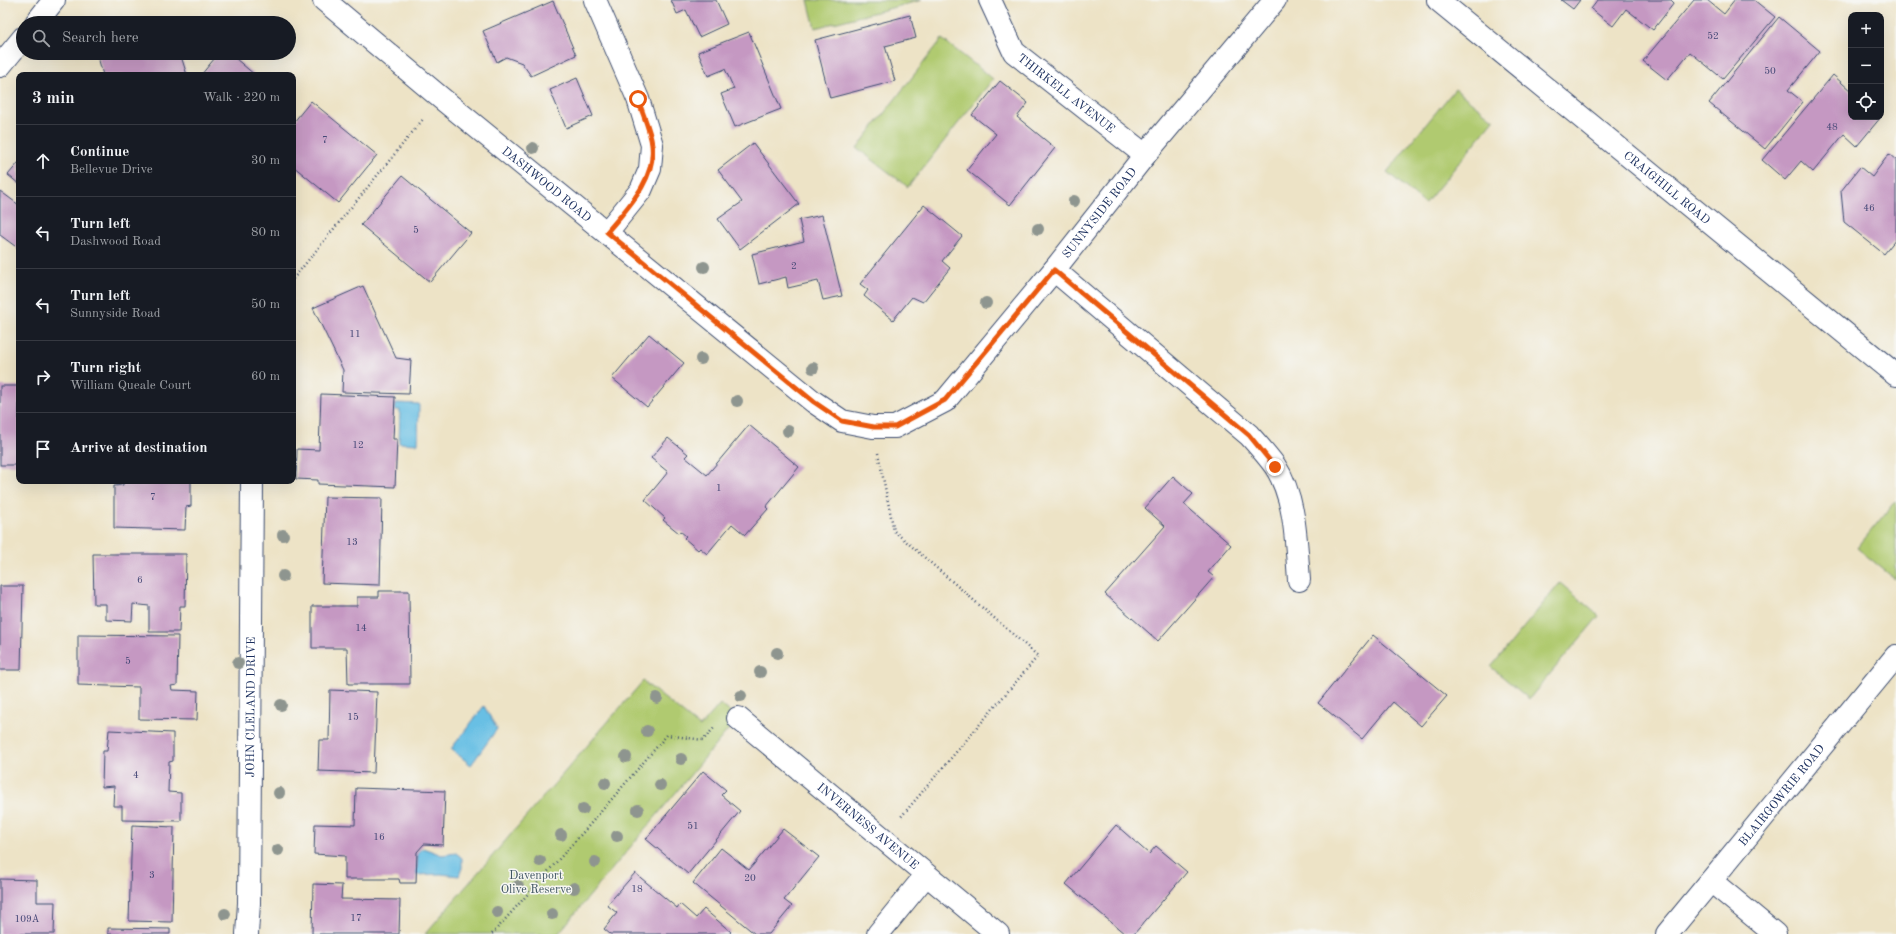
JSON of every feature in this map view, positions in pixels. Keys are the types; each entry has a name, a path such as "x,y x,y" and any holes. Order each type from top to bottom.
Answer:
{"street":[{"path":"41,16 54,0"},
{"name":"DASHWOOD ROAD","path":"324,0 441,98 814,402 842,421 874,427 895,427"},
{"path":"595,0 638,99 652,146 650,169 641,190 607,232"},
{"name":"THIRKELL AVENUE","path":"990,0 1014,52 1145,155"},
{"name":"SUNNYSIDE ROAD","path":"895,427 945,400 1054,270 1145,155 1274,0"},
{"name":"CRAIGHILL ROAD","path":"1438,0 1896,375"},
{"path":"0,66 16,47"},
{"path":"1054,270 1249,435 1275,467 1284,484 1294,520 1299,580"},
{"name":"JOHN CLELAND DRIVE","path":"247,934 250,903 252,484"},
{"name":"BLAIRGOWRIE ROAD","path":"1667,934 1896,656"},
{"name":"INVERNESS AVENUE","path":"738,718 998,934"},
{"path":"878,934 926,875"},
{"path":"1711,881 1775,934"}],"path":[{"path":"296,275 441,98"},
{"path":"874,427 894,530 1038,656 918,797"},
{"path":"492,934 586,829 667,735 703,740 725,715 738,718"}],"green space":[{"path":"808,0 922,0 815,28"},
{"path":"942,39 993,79 908,187 857,148"},
{"path":"1455,89 1494,120 1425,204 1387,172"},
{"path":"1896,500 1896,577 1895,579 1857,548"},
{"path":"1560,583 1599,616 1529,699 1491,667"},
{"name":"Davenport Olive Reserve","path":"643,681 700,727 720,704 738,718 558,934 425,934"}],"water":[{"path":"396,403 419,404 418,444 399,443 400,410 395,410"},
{"path":"484,706 497,729 471,765 451,749"},
{"path":"423,848 442,855 456,853 462,858 462,868 459,876 441,874 416,875 418,852"}],"building":[{"path":"671,0 716,0 727,24 699,37 686,10 677,14"},
{"path":"1561,0 1580,0 1573,9"},
{"path":"1598,0 1671,0 1674,3 1653,30 1626,9 1613,26 1591,9"},
{"path":"1694,0 1707,0 1724,14 1735,0 1754,0 1775,17 1723,79 1690,52 1667,80 1643,61"},
{"path":"553,1 576,55 531,76 522,63 506,57 497,62 483,31"},
{"path":"910,15 916,38 885,46 895,81 830,98 815,40"},
{"path":"1779,17 1820,51 1788,90 1803,102 1765,149 1709,103"},
{"path":"749,32 781,109 735,127 721,94 734,89 725,69 708,76 698,52"},
{"path":"99,60 182,60 186,72 102,72"},
{"path":"213,60 237,60 251,72 203,72"},
{"path":"1833,75 1848,88 1848,120 1879,120 1857,146 1844,134 1813,172 1801,161 1785,180 1762,160"},
{"path":"577,78 593,116 566,128 550,90"},
{"path":"1000,81 1028,103 1017,117 1055,148 1010,205 967,170 996,134 972,115"},
{"path":"311,101 377,155 338,203 296,168 296,119"},
{"path":"753,143 799,204 740,249 718,219 742,202 718,170"},
{"path":"1889,154 1896,160 1896,239 1884,254 1844,222 1841,191 1860,167 1872,177"},
{"path":"16,166 16,182 8,175"},
{"path":"402,176 471,233 430,282 361,225"},
{"path":"0,191 16,203 16,247 0,235"},
{"path":"924,205 962,236 942,261 950,268 923,302 912,297 893,320 864,296 868,290 860,284"},
{"path":"822,215 842,296 823,300 818,281 788,288 786,277 759,284 752,254 804,241 799,220"},
{"path":"363,286 396,358 411,360 409,394 342,392 343,370 313,308"},
{"path":"649,334 684,363 647,407 612,378"},
{"path":"0,386 16,386 16,465 0,465"},
{"path":"321,394 395,397 393,439 397,439 395,487 318,484 318,480 296,479 297,449 319,450"},
{"path":"749,425 799,467 766,507 768,509 745,535 732,524 707,554 700,548 698,550 684,538 686,536 680,531 679,533 663,520 665,518 645,500 668,472 651,458 668,438 688,454 685,457 707,475"},
{"path":"1173,476 1193,494 1184,504 1231,545 1208,572 1214,577 1158,641 1105,594 1165,526 1145,508"},
{"path":"191,484 191,506 186,507 185,530 114,528 114,486"},
{"path":"325,497 382,498 380,585 322,583"},
{"path":"93,554 186,554 185,606 180,606 179,632 149,632 149,606 133,604 132,621 106,620 106,604 94,604"},
{"path":"0,586 23,586 21,670 0,670"},
{"path":"379,591 409,591 410,684 348,684 347,648 312,648 312,606 357,606 357,597 379,597"},
{"path":"78,635 178,636 177,685 171,686 172,690 198,691 197,720 139,719 139,687 78,685"},
{"path":"1373,635 1447,696 1421,726 1393,702 1362,739 1318,703"},
{"path":"330,690 377,692 374,773 318,771 319,740 329,740"},
{"path":"109,730 173,733 173,761 169,762 168,792 181,793 181,821 122,820 122,806 113,806 114,786 102,787 103,751 107,751"},
{"path":"703,771 726,790 721,795 740,811 688,874 646,839"},
{"path":"356,788 445,791 443,845 424,844 417,852 416,883 400,883 399,879 345,879 345,856 314,854 315,824 355,825"},
{"path":"132,825 174,827 172,922 129,921"},
{"path":"1116,825 1149,854 1156,846 1187,872 1134,934 1125,934 1066,884"},
{"path":"783,829 819,857 784,900 792,906 769,934 755,934 693,883 721,848 749,870"},
{"path":"635,873 677,908 680,904 696,918 704,909 731,932 729,934 610,934 604,929 617,913 607,905"},
{"path":"0,879 37,880 37,902 55,902 54,934 0,934"},
{"path":"313,884 342,885 341,899 400,900 399,934 312,934"},
{"path":"108,928 170,929 170,934 108,934"}],"route":[{"path":"638,99 652,146 650,169 641,190 607,232 814,402 842,421 874,427 895,427 945,400 1054,270 1249,435 1275,467"}]}
